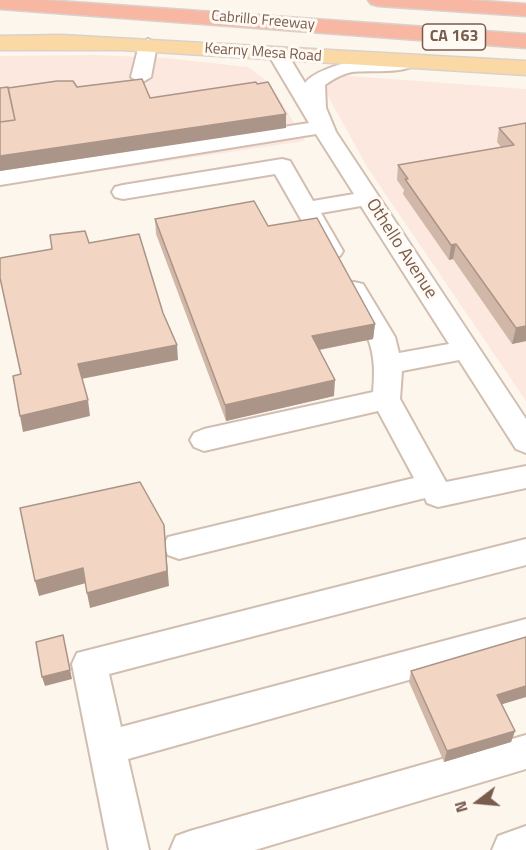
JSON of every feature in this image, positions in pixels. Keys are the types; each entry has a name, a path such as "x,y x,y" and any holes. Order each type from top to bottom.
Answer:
{"highway":[{"name":"CA 163","path":"378,0 526,10"},
{"name":"Cabrillo Freeway","path":"0,3 526,41"}],"main road":[{"name":"Kearny Mesa Road","path":"0,42 49,41 148,45 409,63 526,68"}],"street":[{"path":"141,77 148,45"},
{"name":"Othello Avenue","path":"278,54 322,127 526,442"},
{"path":"0,178 322,127 314,94 315,83 324,75 353,65 409,63"},
{"path":"123,192 282,166 382,337 388,364 386,399 438,495 526,477"},
{"path":"306,209 368,198"},
{"path":"388,364 467,349"},
{"path":"204,440 386,399"},
{"path":"179,546 433,485"},
{"path":"129,850 89,664 526,552"},
{"path":"107,748 526,633"},
{"path":"190,850 526,752"},
{"path":"512,850 526,845"}],"shaded area":[{"path":"96,55 166,58 248,67 270,83 305,141 0,186 0,56"},
{"path":"337,75 526,89 526,401 367,167 323,87"}],"building":[{"path":"142,79 150,98 268,82 286,114 0,156 0,122 15,120 8,88 57,81 73,81 77,87"},
{"path":"8,87 15,120 0,122 0,88"},
{"path":"526,123 526,326 516,328 456,244 451,245 405,179 408,179 398,165 514,145 499,128"},
{"path":"254,201 268,226 317,218 375,324 312,336 335,380 225,405 155,219"},
{"path":"85,231 89,243 139,234 163,313 177,345 78,364 88,400 20,416 13,376 21,374 0,278 0,258 52,249 50,235"},
{"path":"140,482 164,525 167,571 87,593 83,568 35,581 20,508"},
{"path":"63,635 70,670 42,677 36,642"},
{"path":"526,637 526,686 497,695 515,731 447,751 411,671"}]}
